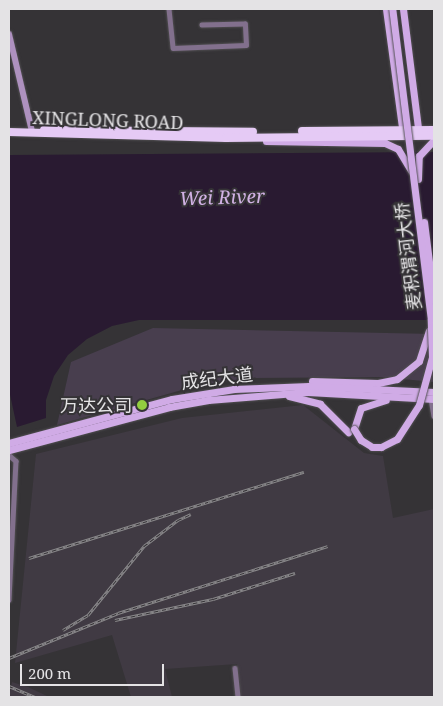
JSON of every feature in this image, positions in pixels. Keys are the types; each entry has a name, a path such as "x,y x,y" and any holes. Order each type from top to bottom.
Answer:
{"highway":[{"name":"XINGLONG ROAD","path":"17,132 66,128 183,132 419,134 434,136"},
{"name":"XINGLONG ROAD","path":"419,134 434,130"},
{"path":"9,132 17,132"},
{"name":"XINGLONG ROAD","path":"17,132 226,138 403,134"}],"main road":[{"path":"386,9 403,134"},
{"name":"麦积渭河大桥","path":"394,9 434,301"},
{"path":"403,9 419,134"},
{"path":"9,34 30,131"},
{"path":"9,46 30,131"},
{"path":"226,138 310,142 374,141 392,145 404,155 416,180"},
{"path":"416,180 419,156 434,140"},
{"name":"麦积渭河大桥","path":"351,430 372,447 390,444 405,430 426,385 432,350 431,320 416,180"},
{"path":"234,389 261,383 304,381 378,383 398,379 413,368 424,353 431,320"},
{"path":"274,394 320,404 351,430 360,444 374,450 387,449 400,441 419,414 434,360"},
{"name":"成纪大道","path":"9,443 172,400 234,389 309,386 433,397"},
{"name":"成纪大道","path":"9,450 188,403 308,392 400,398 433,397"},
{"path":"351,430 356,415 367,404 400,398"}],"street":[{"path":"169,9 173,48 246,45 245,24 202,25"},
{"path":"433,397 434,416"},
{"path":"9,456 16,461 9,600"},
{"path":"235,668 238,697"}],"shaded area":[{"path":"153,328 434,334 434,382 381,377 245,378 182,390 57,425 71,362"},
{"path":"303,405 364,453 383,456 393,518 434,509 434,697 241,697 237,664 165,669 172,697 131,697 112,635 15,663 36,454 182,418"},
{"path":"12,682 28,687 49,697 9,697"}],"water":[{"name":"Wei River","path":"434,152 434,320 139,320 112,326 87,339 68,355 54,376 46,400 46,418 17,427 9,390 9,155"}],"railway":[{"path":"29,558 304,472"},
{"path":"63,630 88,615 144,546 178,520 191,514"},
{"path":"9,658 118,613 328,546"},
{"path":"115,620 213,599 295,573"},
{"path":"9,686 35,697"}],"place":[{"name":"万达公司","path":"142,405"}]}
